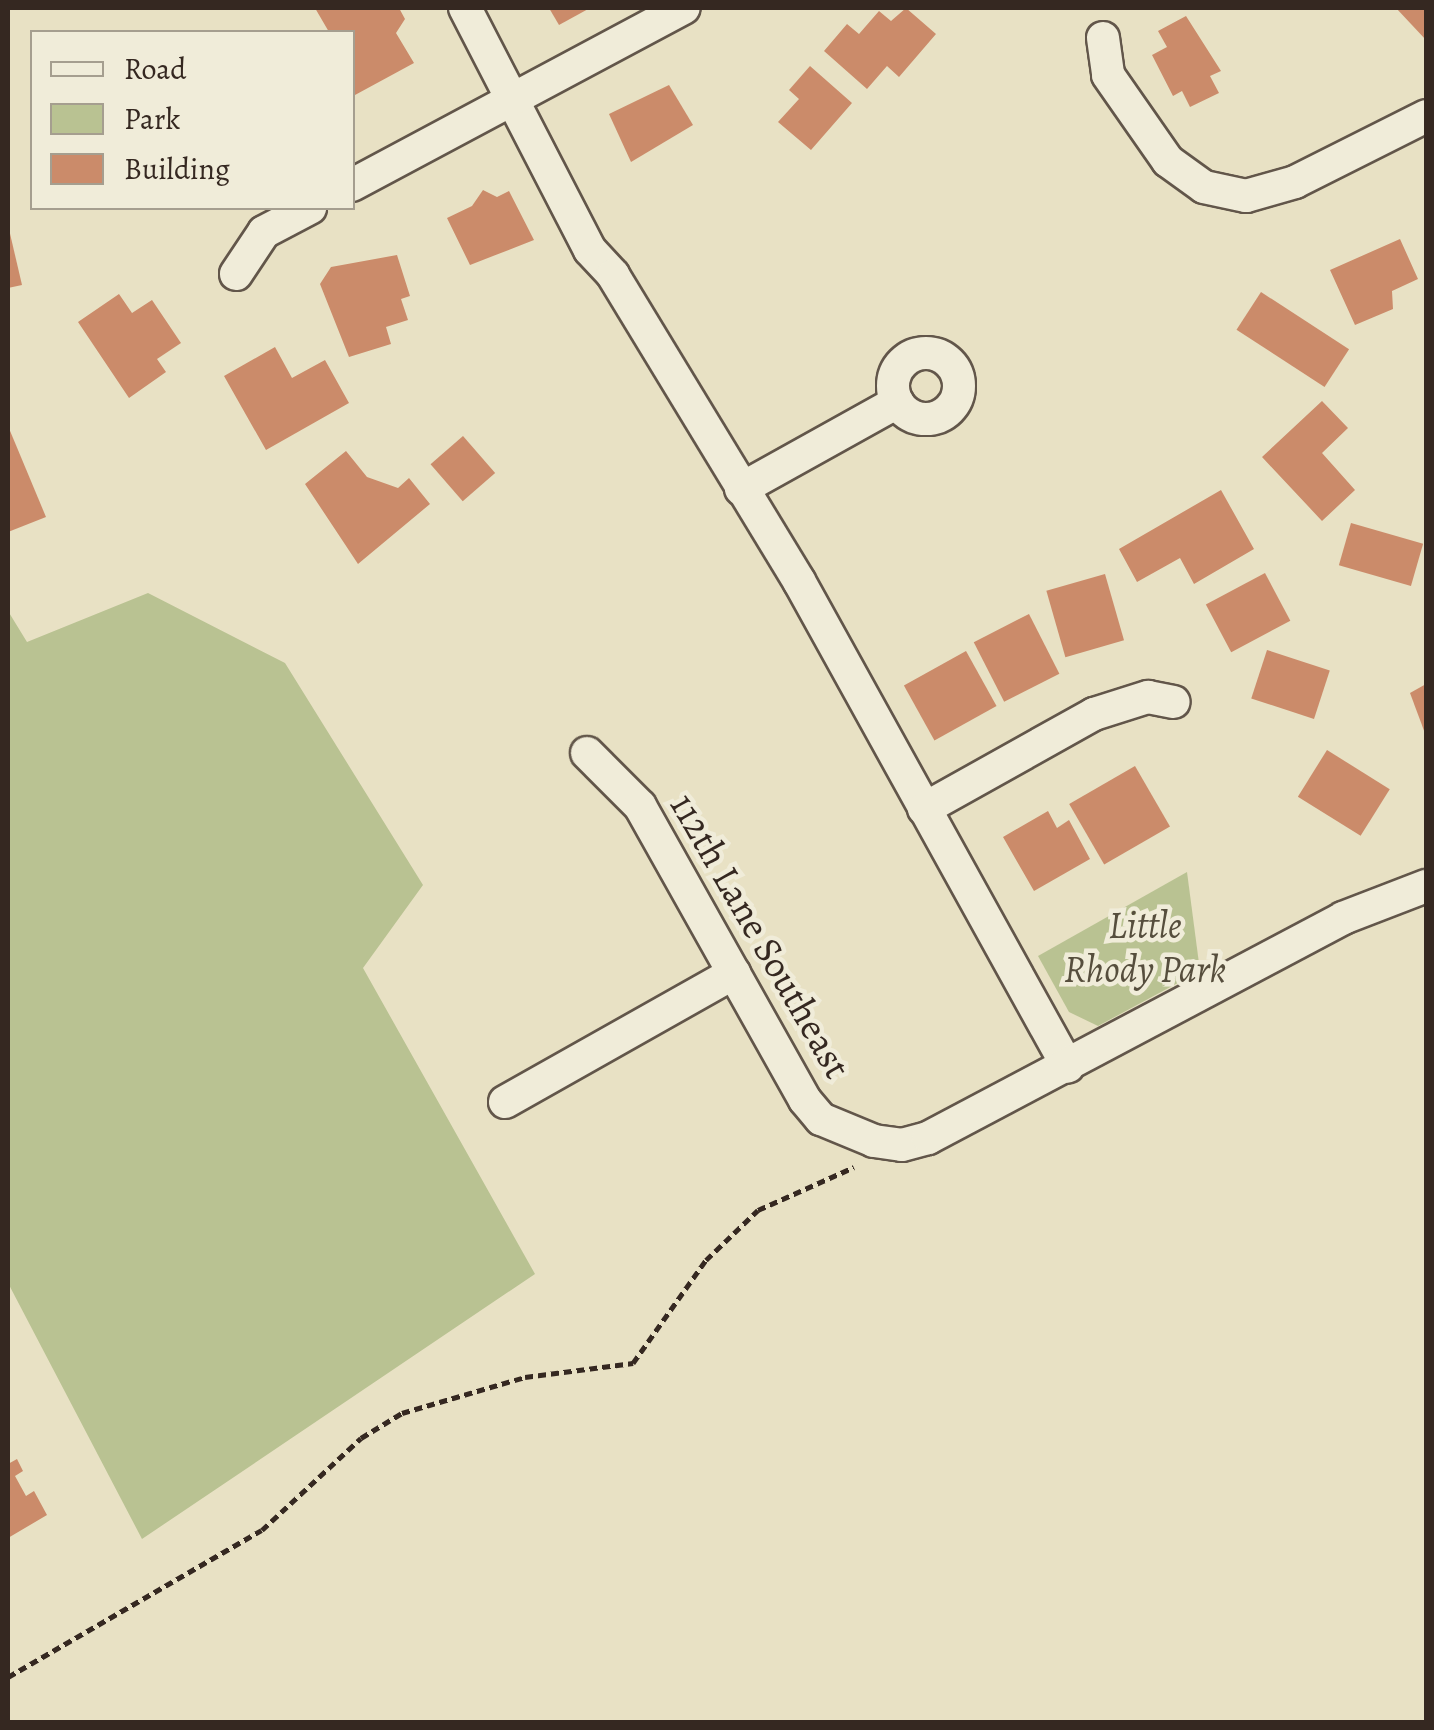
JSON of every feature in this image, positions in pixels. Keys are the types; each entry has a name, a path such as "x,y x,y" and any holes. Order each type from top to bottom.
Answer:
{"street":[{"path":"465,8 516,99 590,250 613,275 741,489 1068,1066"},
{"path":"355,183 684,8"},
{"path":"1103,38 1108,75 1168,161 1204,187 1246,196 1295,182 1426,116"},
{"path":"236,274 264,232 306,210"},
{"path":"741,489 897,402"},
{"path":"924,810 1094,714 1148,697 1174,702"},
{"name":"112th Lane Southeast","path":"588,754 640,806 805,1100 821,1118 874,1141"},
{"path":"874,1141 928,1138 1343,918 1426,886"},
{"path":"504,1102 734,974"}],"path":[{"path":"8,1677 262,1530 361,1438 402,1413 525,1377 633,1363 706,1260 758,1210 849,1172 874,1141"}],"green space":[{"path":"148,593 285,663 423,885 363,968 535,1274 142,1539 8,1283 8,611 27,642"},
{"name":"Little Rhody Park","path":"1187,872 1200,971 1098,1026 1069,1012 1038,956"}],"building":[{"path":"315,8 399,8 405,19 396,33 414,63 355,95 355,30 328,30"},
{"path":"549,8 590,8 559,25"},
{"path":"906,8 936,34 899,77 887,66 867,89 824,51 847,24 859,34 879,11 891,21"},
{"path":"1396,8 1426,8 1426,40"},
{"path":"1186,16 1221,71 1210,76 1219,93 1190,107 1182,91 1173,96 1152,55 1167,47 1158,31"},
{"path":"810,66 852,103 811,150 778,122 799,99 789,90"},
{"path":"669,85 693,125 631,162 609,114"},
{"path":"483,190 497,197 509,191 534,240 470,265 447,218 472,206"},
{"path":"8,225 22,285 8,288"},
{"path":"1400,239 1418,279 1392,291 1393,309 1355,325 1330,270"},
{"path":"397,255 410,296 401,299 408,320 386,327 391,344 349,357 320,284 331,267"},
{"path":"1261,292 1349,349 1325,387 1236,330"},
{"path":"119,294 132,313 152,300 181,343 157,359 166,372 129,398 78,322"},
{"path":"275,347 292,378 325,360 349,403 266,450 224,376"},
{"path":"1322,401 1348,428 1322,453 1355,490 1322,521 1262,457"},
{"path":"8,426 46,517 8,532"},
{"path":"463,436 495,473 463,501 431,464"},
{"path":"346,451 367,477 398,488 409,478 430,504 358,564 305,484"},
{"path":"1221,490 1254,549 1194,584 1180,558 1137,582 1119,549"},
{"path":"1351,523 1423,544 1411,586 1339,565"},
{"path":"1265,573 1290,621 1231,652 1206,604"},
{"path":"1105,574 1124,640 1065,657 1046,591"},
{"path":"1029,614 1059,674 1004,702 974,642"},
{"path":"1267,650 1330,670 1314,719 1251,699"},
{"path":"966,651 997,706 934,741 904,685"},
{"path":"1426,684 1426,736 1410,693"},
{"path":"1327,750 1390,789 1361,836 1298,797"},
{"path":"1135,766 1170,827 1104,865 1069,804"},
{"path":"1048,811 1057,828 1069,820 1090,859 1034,891 1003,837"},
{"path":"17,1459 23,1471 15,1476 26,1496 34,1491 47,1515 8,1538 8,1464"}]}
